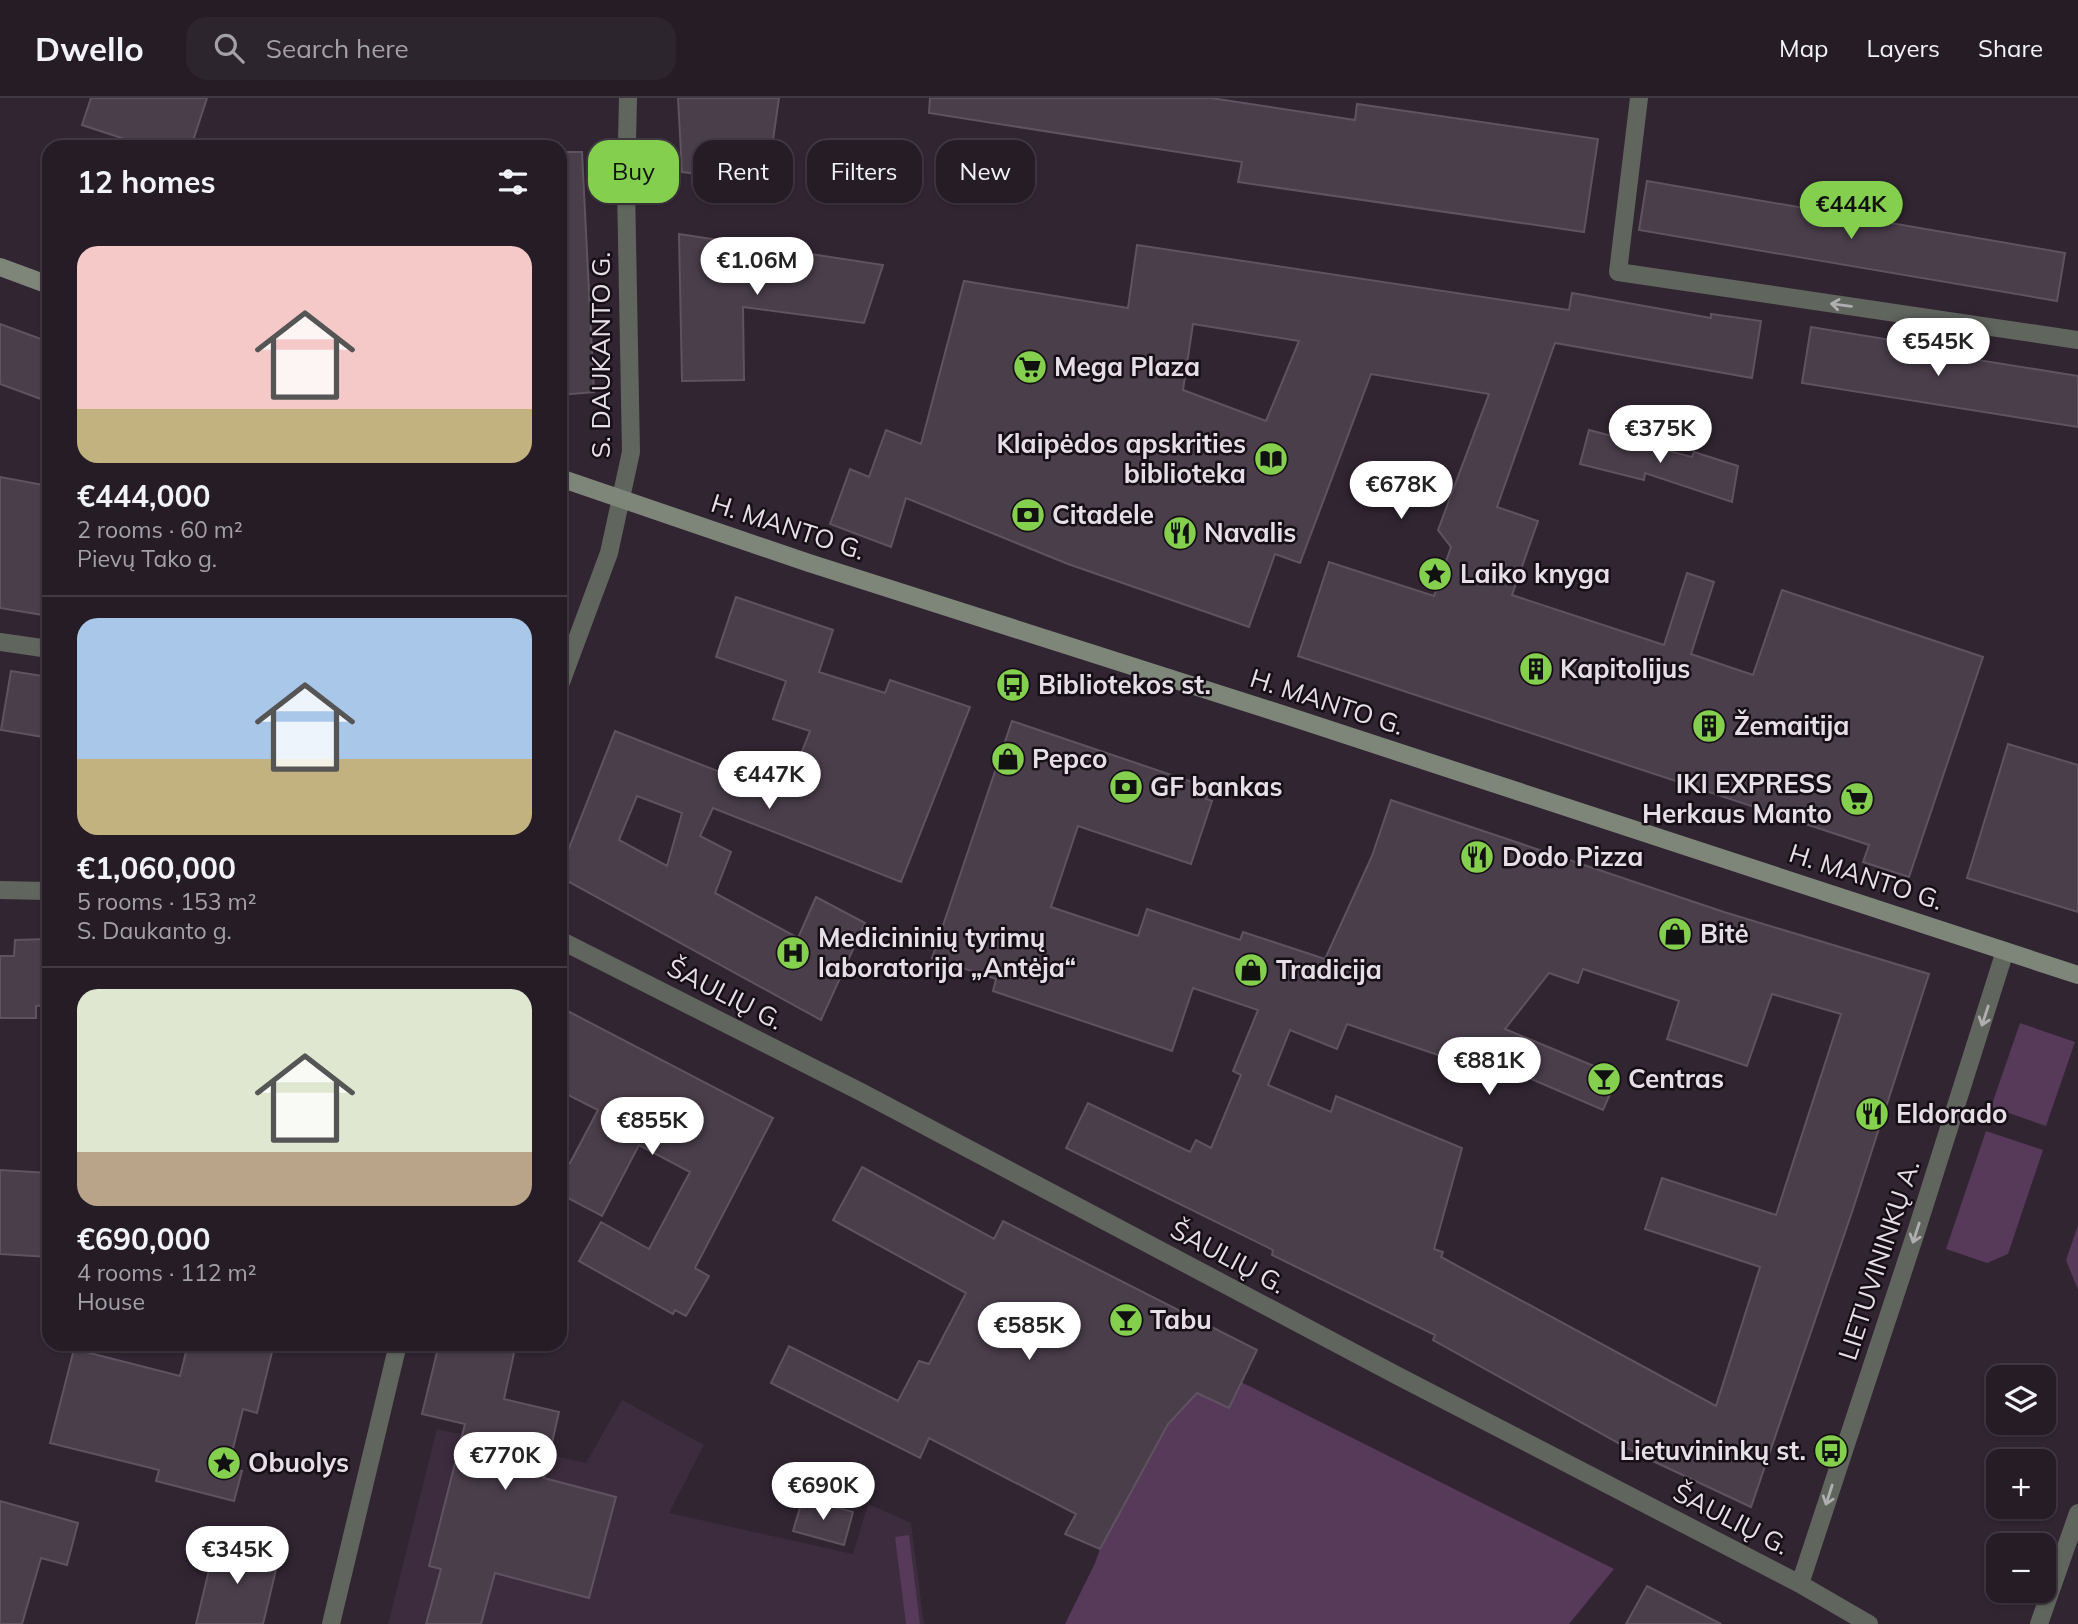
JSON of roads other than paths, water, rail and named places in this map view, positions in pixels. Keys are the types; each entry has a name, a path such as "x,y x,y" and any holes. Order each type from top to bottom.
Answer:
{"main road":[{"path":"0,267 42,282"},
{"name":"H. MANTO G.","path":"567,480 822,567 2078,975"}],"street":[{"name":"S. DAUKANTO G.","path":"567,666 609,553 631,452 626,187 628,98"},
{"path":"1639,98 1618,272 2078,340"},
{"path":"0,642 42,648"},
{"path":"0,890 42,891"},
{"name":"ŠAULIŲ G.","path":"567,944 861,1092 1398,1376 1800,1584 1841,1617 1869,1624"},
{"name":"LIETUVININKŲ A.","path":"1800,1584 2005,951"},
{"path":"331,1624 396,1351"},
{"path":"2039,1624 2078,1513"}],"place":[{"name":"Mega Plaza","path":"1030,367"},
{"name":"Klaipėdos apskrities biblioteka","path":"1271,459"},
{"name":"Citadele","path":"1028,515"},
{"name":"Navalis","path":"1180,533"},
{"name":"Laiko knyga","path":"1435,574"},
{"name":"Kapitolijus","path":"1536,669"},
{"name":"Bibliotekos st.","path":"1013,685"},
{"name":"Žemaitija","path":"1709,726"},
{"name":"Pepco","path":"1008,759"},
{"name":"GF bankas","path":"1126,787"},
{"name":"IKI EXPRESS Herkaus Manto","path":"1857,799"},
{"name":"Dodo Pizza","path":"1477,857"},
{"name":"Bitė","path":"1675,934"},
{"name":"Medicininių tyrimų laboratorija „Antėja“","path":"793,953"},
{"name":"Tradicija","path":"1251,970"},
{"name":"Centras","path":"1604,1079"},
{"name":"Eldorado","path":"1872,1114"},
{"name":"Tabu","path":"1126,1320"},
{"name":"Lietuvininkų st.","path":"1831,1451"},
{"name":"Obuolys","path":"224,1463"}]}
